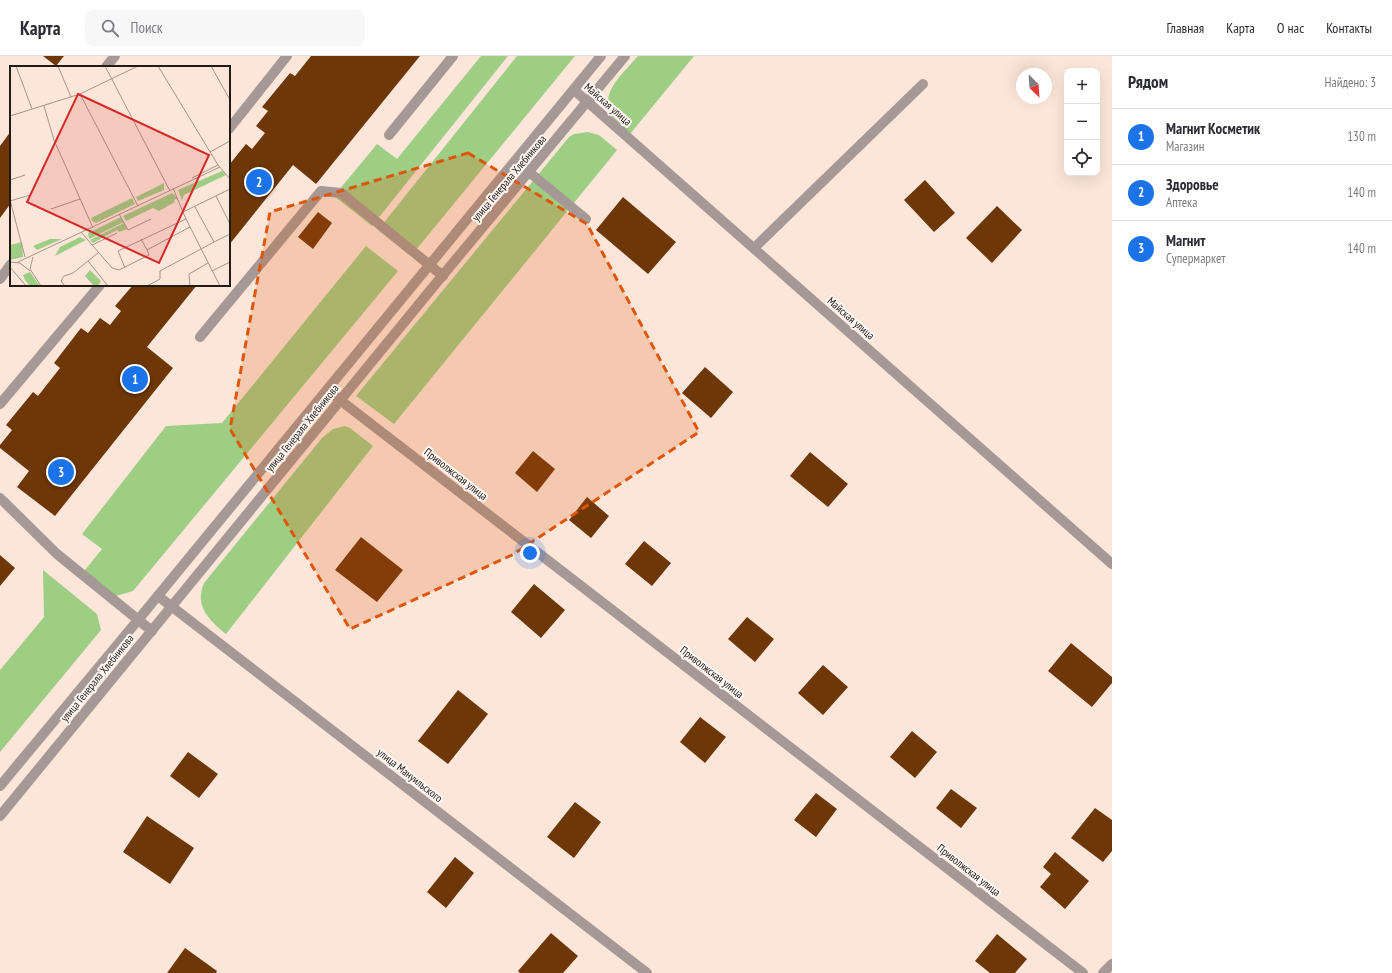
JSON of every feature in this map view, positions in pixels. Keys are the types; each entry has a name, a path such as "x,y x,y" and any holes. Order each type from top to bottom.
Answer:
{"street":[{"path":"107,66 115,56"},
{"path":"230,128 287,56"},
{"path":"389,135 452,56"},
{"name":"улица Генерала Хлебникова","path":"0,786 158,596 601,56"},
{"name":"улица Генерала Хлебникова","path":"0,816 340,400 625,56"},
{"path":"754,248 923,84"},
{"name":"Майская улица","path":"574,90 1112,564"},
{"path":"529,172 586,219"},
{"path":"200,338 321,191 341,193 443,276"},
{"path":"0,279 10,265"},
{"path":"0,404 99,286"},
{"name":"Приволжская улица","path":"327,390 1083,973"},
{"path":"0,498 56,554 152,631"},
{"name":"улица Мануильского","path":"158,596 647,973"},
{"path":"1103,973 1112,964"}],"highlighted area":[{"path":"468,153 587,224 699,432 512,555 350,629 230,429 270,212"}],"green space":[{"path":"481,56 508,56 372,226 334,196 377,144 397,159"},
{"path":"517,56 575,56 411,256 378,230"},
{"path":"638,56 694,56 630,134 616,122 610,112 608,103 609,95 618,78"},
{"path":"588,132 599,135 617,150 394,424 356,396 569,137 574,134"},
{"path":"366,246 398,271 133,591 109,598 81,575 102,549 82,534 166,426 222,423"},
{"path":"345,426 350,428 373,446 226,634 209,618 202,606 201,591 204,583 322,438 333,429"},
{"path":"43,570 97,614 101,630 0,752 0,670 44,617"}],"building":[{"path":"43,56 64,56 56,66"},
{"path":"311,56 420,56 316,184 293,165 230,244 230,164 246,144 252,149 265,133 256,126 268,111 262,107 290,73 295,76"},
{"path":"10,132 10,204 0,218 0,146"},
{"path":"925,180 955,213 934,232 904,200"},
{"path":"623,197 676,242 648,274 596,230"},
{"path":"997,206 1022,230 992,263 966,238"},
{"path":"318,212 332,223 313,249 298,237"},
{"path":"132,286 196,286 147,347 173,368 55,516 17,487 29,471 0,448 0,445 12,430 6,425 33,392 38,396 60,368 54,363 81,328 88,333 100,318 110,325 121,311 115,306"},
{"path":"705,367 733,392 711,418 682,393"},
{"path":"533,451 555,469 537,492 515,473"},
{"path":"810,452 848,484 828,507 790,476"},
{"path":"587,497 609,516 591,538 569,520"},
{"path":"361,537 403,570 377,602 335,570"},
{"path":"644,541 671,563 652,586 625,564"},
{"path":"0,555 15,568 0,586"},
{"path":"534,584 565,610 541,638 511,612"},
{"path":"747,617 774,639 755,662 728,639"},
{"path":"1071,643 1112,677 1112,683 1092,707 1048,671"},
{"path":"823,665 848,687 823,715 798,693"},
{"path":"458,690 488,714 448,764 418,741"},
{"path":"700,717 726,737 705,763 680,742"},
{"path":"912,731 937,752 915,778 890,757"},
{"path":"188,752 218,774 199,798 170,776"},
{"path":"951,789 977,808 961,828 936,808"},
{"path":"816,793 837,809 816,837 794,820"},
{"path":"575,802 601,822 574,858 547,837"},
{"path":"1095,808 1112,820 1112,851 1103,862 1071,838"},
{"path":"147,816 194,848 170,884 123,852"},
{"path":"1055,852 1089,881 1065,909 1040,887 1051,874 1043,867"},
{"path":"455,857 474,873 446,908 427,892"},
{"path":"551,933 578,956 563,973 520,973 518,971"},
{"path":"997,934 1027,959 1015,973 990,973 975,961"},
{"path":"185,948 217,971 216,973 167,973"}],"place":[{"name":"Здоровье","path":"259,182"},
{"name":"Магнит Косметик","path":"135,379"},
{"name":"Магнит","path":"61,472"}]}
